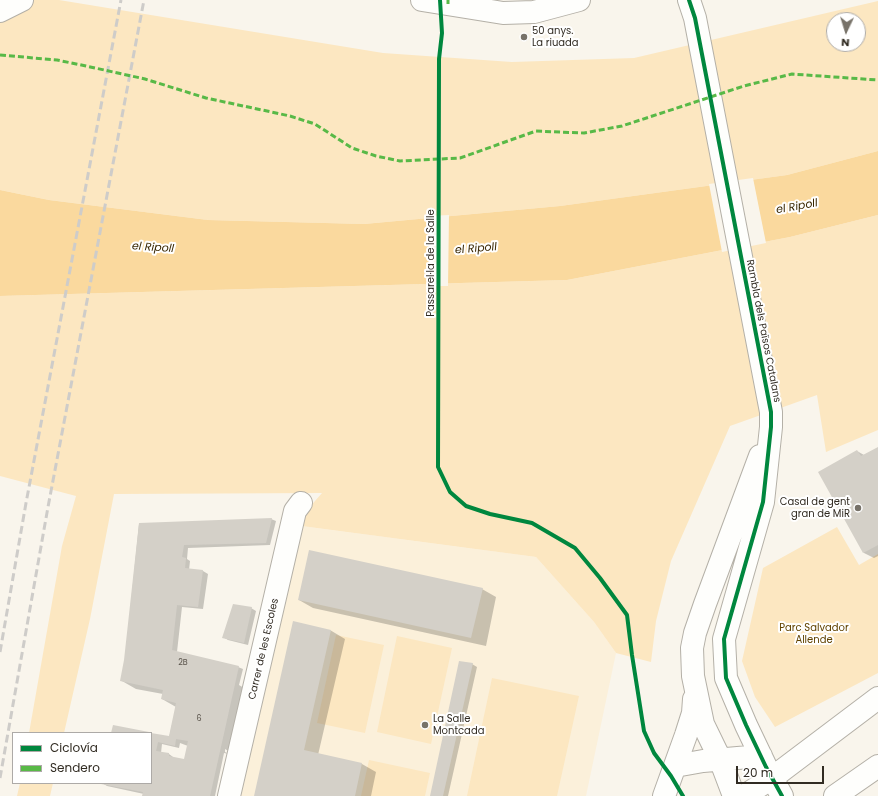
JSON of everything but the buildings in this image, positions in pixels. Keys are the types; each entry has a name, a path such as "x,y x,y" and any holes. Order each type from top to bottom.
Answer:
{"main road":[{"path":"0,11 22,0"},
{"path":"422,0 454,3 503,12 534,12 579,0"},
{"name":"Rambla dels Països Catalans","path":"689,0 695,18 771,419 763,502 724,639 726,678 746,725 777,787"},
{"path":"734,796 720,759 703,724 693,676 692,648 695,633 771,419"},
{"name":"Carrer de les Escoles","path":"229,796 295,511 301,503"},
{"path":"664,796 693,713 695,686"},
{"path":"744,796 777,787 874,704"},
{"path":"675,766 720,759 761,756"},
{"path":"835,796 878,766"}],"shaded area":[{"name":"La Salle Montcada","path":"294,525 536,557 594,622 616,653 586,796 233,796"}],"green space":[{"path":"0,0 59,0 383,53 512,62 634,58 826,13 826,52 866,52 866,12 831,12 878,1 878,151 787,175 560,206 364,224 208,220 49,200 0,190"},
{"path":"878,215 878,430 826,452 817,395 730,426 671,561 656,621 651,662 616,653 594,622 536,557 294,525 322,493 114,494 90,619 64,732 29,732 62,546 76,496 0,476 0,296 567,280 790,237"},
{"name":"Parc Salvador Allende","path":"837,527 859,565 878,554 878,673 775,727 755,697 742,661 763,568"},
{"path":"336,635 384,645 365,733 317,723"},
{"path":"397,636 452,648 431,744 377,732"},
{"path":"492,678 579,696 557,796 467,796"},
{"path":"369,760 430,773 425,796 361,796"},
{"path":"20,784 53,784 50,796 17,796"}],"water":[{"name":"el Ripoll","path":"878,151 878,215 790,237 567,280 0,296 0,190 49,200 208,220 364,224 560,206 787,175"}],"pier":[{"path":"753,178 766,243 722,252 709,184"},
{"path":"449,215 448,286 429,286 429,216"}],"railway":[{"path":"0,652 26,503 121,0"},
{"path":"0,778 48,507 144,0"}],"marked path":[{"path":"0,55 57,60 86,66 145,79 206,98 290,116 315,124 352,148 376,156 400,161 460,158 536,131 584,133 622,126 744,86 792,74 878,80"}],"cycle path":[{"name":"Passarel·la de la Salle","path":"440,0 442,33 439,59 438,467 450,492 466,506 490,514 532,523 575,548 600,578 627,615 644,731 654,753 671,776 683,796"},
{"path":"689,0 695,18 771,412 771,427 763,502 724,639 726,678 746,725 782,796"}],"place":[{"name":"50 anys. La riuada","path":"524,37"},
{"name":"Casal de gent gran de MiR","path":"858,508"},
{"name":"La Salle Montcada","path":"425,725"}]}
